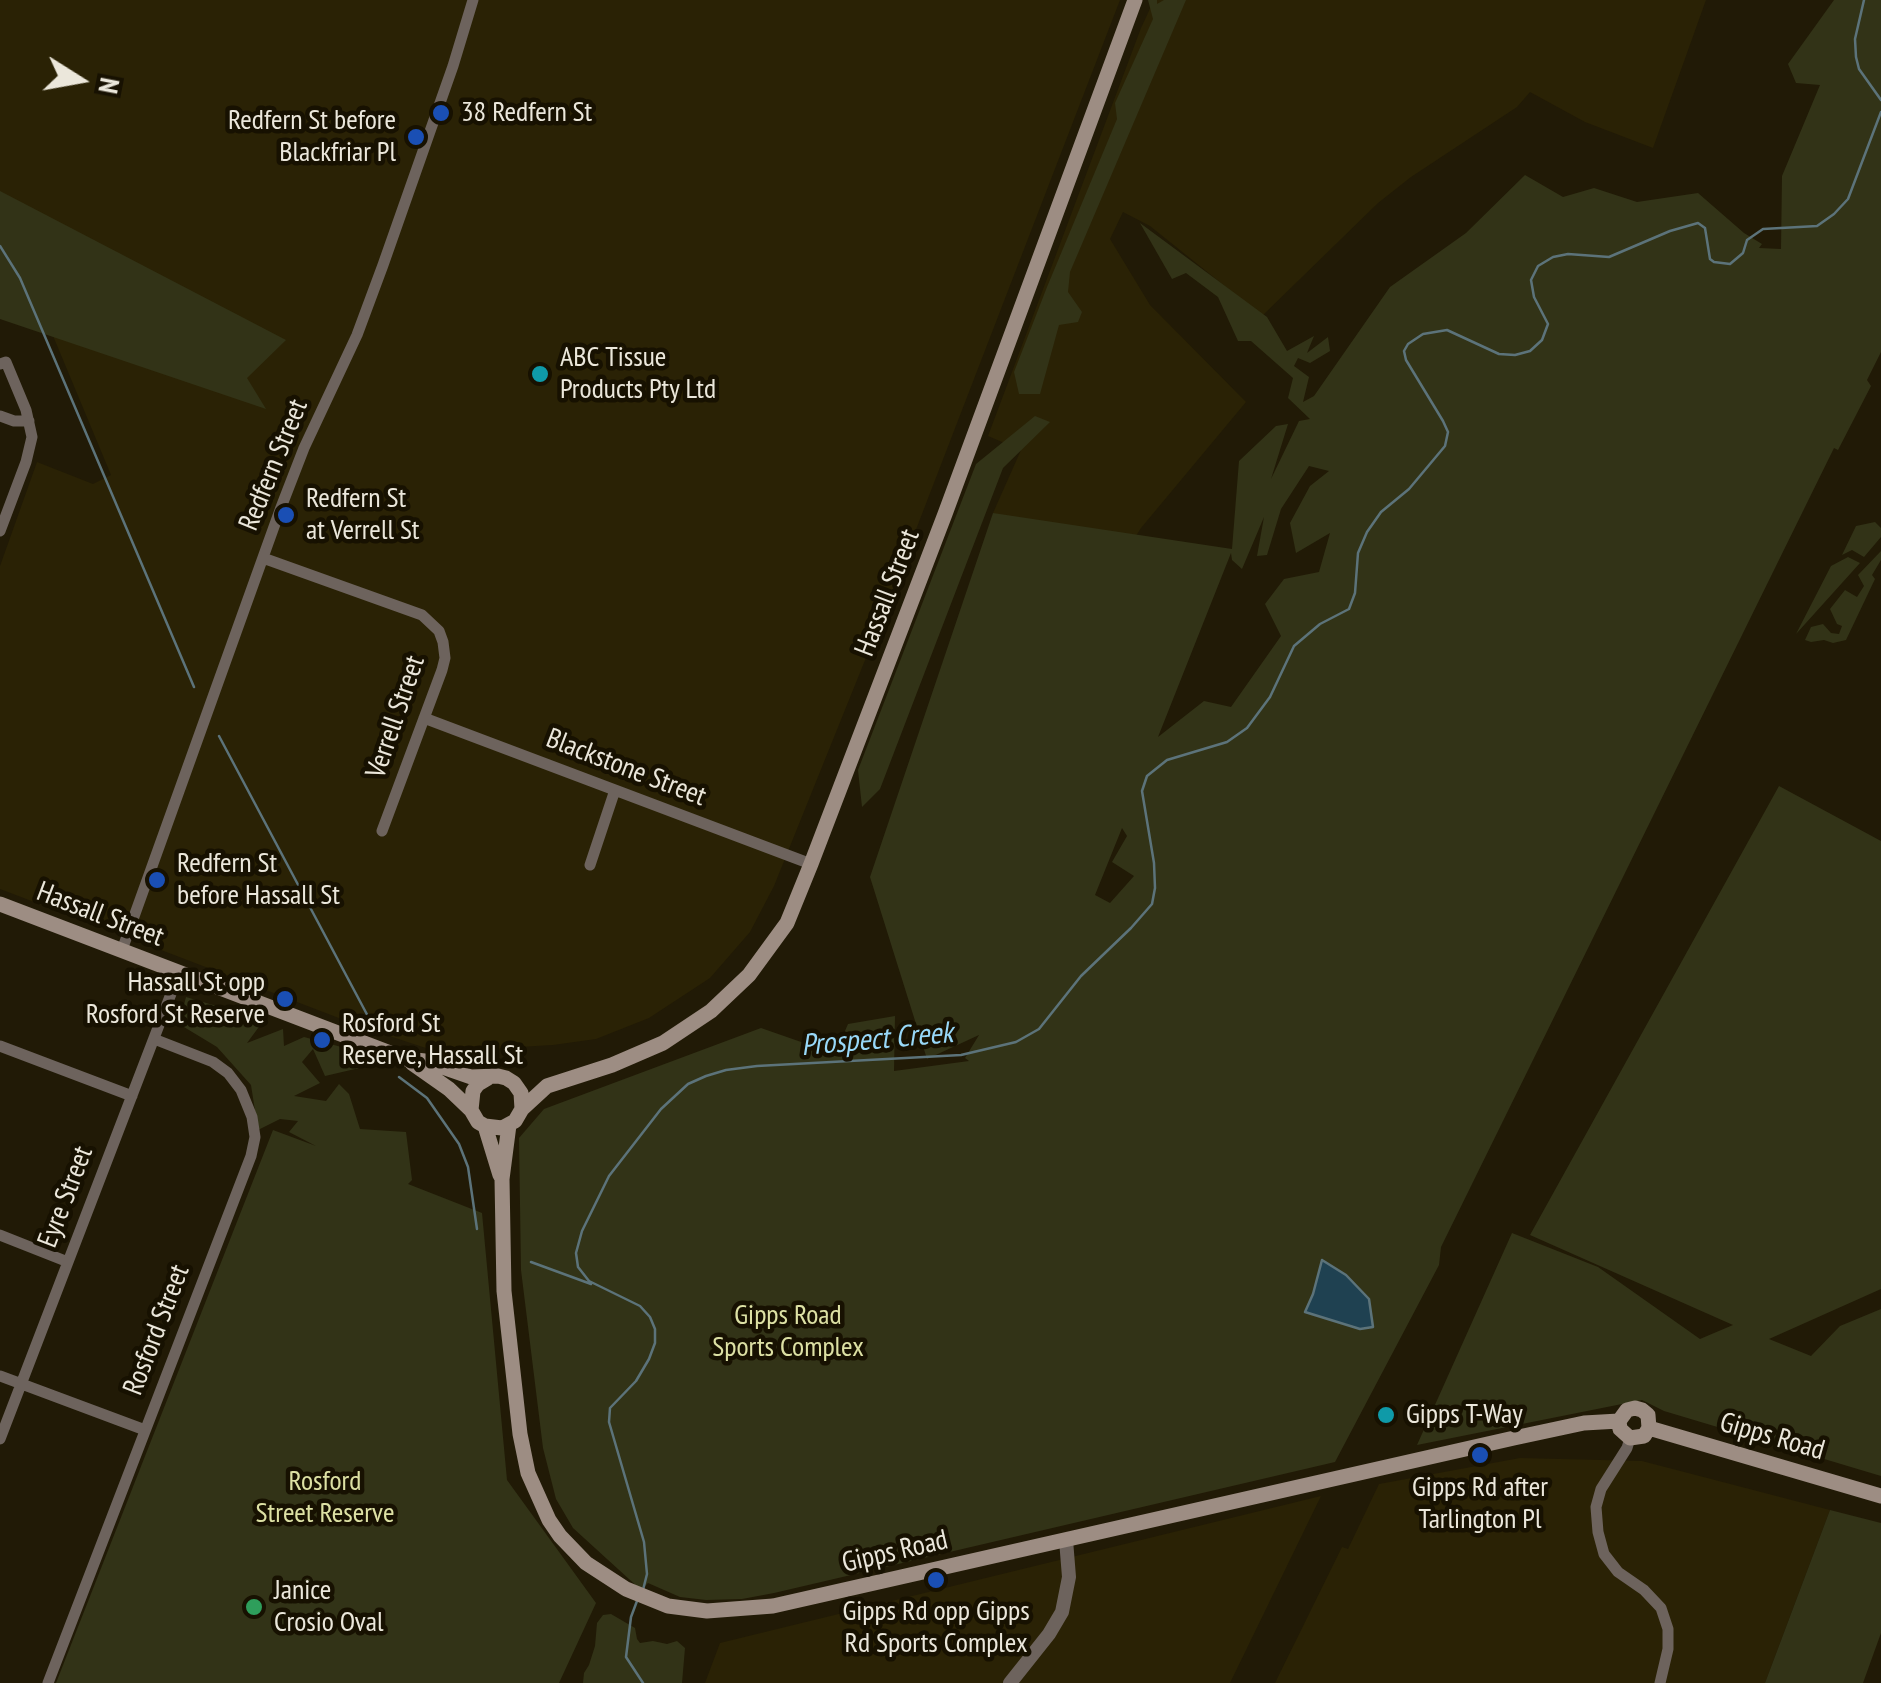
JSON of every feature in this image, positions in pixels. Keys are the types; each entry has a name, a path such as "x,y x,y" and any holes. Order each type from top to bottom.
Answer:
{"main road":[{"name":"Hassall Street","path":"514,1083 547,1086 663,1043 710,1010 749,975 786,923 812,864 1135,0"},
{"name":"Hassall Street","path":"0,904 406,1059 488,1078"},
{"name":"Hassall Street","path":"406,1059 471,1110"},
{"path":"498,1076 514,1083 520,1093 522,1109 510,1125 493,1129 484,1126 471,1110 473,1091 488,1078 498,1076"},
{"name":"Hassall Street","path":"522,1109 547,1086"},
{"name":"Gipps Road","path":"510,1125 502,1178 504,1291 528,1473 549,1520 586,1563 626,1589 656,1602 707,1611 755,1609 1584,1423 1619,1421"},
{"name":"Gipps Road","path":"484,1126 502,1178"},
{"path":"1635,1408 1648,1416 1649,1428 1644,1436 1630,1438 1620,1429 1619,1421 1627,1410 1635,1408"},
{"name":"Gipps Road","path":"1649,1428 1881,1496"}],"street":[{"name":"Redfern Street","path":"122,950 304,448 364,317 473,0"},
{"path":"0,364 6,362 32,437 0,530"},
{"path":"0,416 14,422 29,421"},
{"name":"Verrell Street","path":"263,558 422,615 443,642 445,658 382,831"},
{"name":"Blackstone Street","path":"424,718 812,864"},
{"path":"590,865 616,790"},
{"name":"Eyre Street","path":"0,1439 179,972"},
{"name":"Rosford Street","path":"48,1683 251,1156 252,1117 241,1090 228,1074 213,1062 154,1039"},
{"path":"0,1046 132,1096"},
{"path":"0,1236 68,1262"},
{"path":"0,1376 145,1430"},
{"path":"1630,1438 1602,1489 1596,1507 1598,1532 1604,1554 1618,1572 1661,1608 1668,1639 1660,1683"},
{"path":"1010,1683 1062,1612 1069,1577 1066,1540"}],"shaded area":[{"path":"0,0 1120,0 880,623 774,886 750,932 710,978 649,1018 596,1039 501,1048 471,1060 365,1028 148,945 143,934 117,919 100,927 0,889 0,566 37,462 93,484 111,475 51,331 0,226"},
{"path":"1154,0 1706,0 1653,148 1585,122 1530,92 1517,107 1378,203 1262,316 1150,226 1123,212 1110,239 1150,305 1246,402 1141,528 1109,579 993,513 1021,450 988,436"},
{"path":"1520,1458 1642,1461 1830,1510 1765,1683 1275,1683 1342,1547 1348,1549 1379,1484"},
{"path":"1321,1496 1230,1683 705,1683 720,1643"}],"green space":[{"path":"1148,0 1157,0 1157,4 1164,0 1186,0 1070,272 1068,292 1082,312 1078,322 1059,325 1040,394 1019,394 1014,372 1117,119 1115,103 1153,19"},
{"name":"Gipps Road Sports Complex","path":"1834,0 1881,0 1881,352 1867,380 1871,386 1838,450 1834,448 1441,1247 1439,1265 1335,1462 742,1599 680,1597 648,1583 641,1590 573,1528 556,1499 543,1448 521,1270 519,1138 544,1109 761,1028 804,1043 842,1038 848,1024 895,1016 894,1071 969,1061 965,1058 979,1035 927,1059 870,877 993,513 1232,549 1239,461 1276,426 1288,424 1271,479 1299,421 1310,419 1288,398 1293,378 1251,341 1238,341 1218,297 1186,273 1172,279 1140,223 1267,317 1287,351 1314,336 1307,353 1328,337 1330,351 1310,363 1298,358 1294,366 1309,377 1303,402 1314,396 1390,287 1466,233 1525,175 1563,197 1594,188 1637,202 1698,193 1762,244 1759,248 1781,249 1782,176 1820,85 1796,83 1788,64","holes":["1309,466 1329,471 1310,486 1290,523 1296,553 1330,533 1319,572 1284,579 1265,604 1281,636 1231,707 1204,701 1158,737 1231,553 1232,560 1242,569 1264,517 1257,556 1267,555 1281,509","1122,828 1127,836 1112,862 1134,876 1110,903 1095,895"]},
{"path":"0,191 286,340 247,378 266,409 0,319"},
{"path":"1035,416 1050,422 1003,468 880,789 862,807 858,770 976,464"},
{"path":"1875,522 1881,528 1881,537 1864,557 1852,550 1842,555 1856,526"},
{"path":"1881,551 1881,560 1872,575 1875,579 1846,640 1805,640 1811,627 1823,624 1831,633 1839,634 1842,626 1830,609 1845,590 1857,597 1864,586 1858,575"},
{"path":"1848,557 1860,563 1796,634 1831,566"},
{"path":"1779,786 1881,841 1881,1289 1769,1339 1811,1356 1840,1326 1881,1309 1881,1476 1664,1411 1642,1400 1417,1445 1512,1233 1598,1267 1700,1339 1733,1325 1530,1235"},
{"name":"Rosford Street Reserve","path":"186,997 264,1020 247,1043 283,1029 284,1046 304,1037 364,1053 381,1063 325,1076 313,1049 302,1062 320,1083 294,1096 326,1101 339,1084 349,1094 360,1129 406,1132 412,1180 408,1184 482,1213 507,1480 596,1603 559,1683 56,1683 273,1130 316,1146 289,1132 298,1121 280,1119 258,1130 251,1085 217,1047 179,1024"},
{"path":"1830,1510 1881,1523 1881,1633 1863,1683 1765,1683"},
{"path":"611,1614 635,1628 640,1643 677,1641 685,1648 682,1683 583,1683 595,1646 597,1623 603,1615"}],"water":[{"path":"1322,1260 1346,1275 1369,1299 1373,1327 1360,1329 1305,1312"}],"waterway":[{"name":"Prospect Creek","path":"1864,0 1855,39 1856,57 1859,69 1881,100"},
{"name":"Prospect Creek","path":"643,1590 647,1574 644,1542 609,1422 610,1408 636,1381 649,1359 655,1329 640,1306 589,1281 578,1267 576,1253 582,1231 609,1176 661,1109 688,1084 726,1070 961,1055 1016,1042 1039,1029 1081,976 1152,904 1154,863 1142,791 1147,776 1167,760 1227,742 1247,728 1270,697 1294,646 1320,624 1349,609 1355,593 1358,553 1367,532 1381,512 1409,489 1445,446 1448,432 1406,360 1404,351 1408,344 1423,334 1447,330 1499,354 1530,351 1542,340 1548,324 1534,297 1531,280 1538,266 1553,257 1609,257 1698,223 1705,228 1710,259 1730,264 1743,253 1747,240 1763,229 1817,226 1848,199 1881,112"},
{"path":"0,246 20,278 194,687"},
{"path":"219,736 371,1022"},
{"path":"399,1077 427,1098 459,1144 468,1167 477,1229"},
{"path":"531,1262 591,1284"},
{"name":"Prospect Creek","path":"637,1601 626,1657 643,1683"}],"place":[{"name":"38 Redfern St","path":"441,113"},
{"name":"Redfern St before Blackfriar Pl","path":"416,137"},
{"name":"ABC Tissue Products Pty Ltd","path":"540,374"},
{"name":"Redfern St at Verrell St","path":"286,515"},
{"name":"Redfern St before Hassall St","path":"157,880"},
{"name":"Hassall St opp Rosford St Reserve","path":"285,999"},
{"name":"Rosford St Reserve, Hassall St","path":"322,1040"},
{"name":"Gipps T-Way","path":"1386,1415"},
{"name":"Gipps Rd after Tarlington Pl","path":"1480,1455"},
{"name":"Gipps Rd opp Gipps Rd Sports Complex","path":"936,1580"},
{"name":"Janice Crosio Oval","path":"254,1607"}]}
